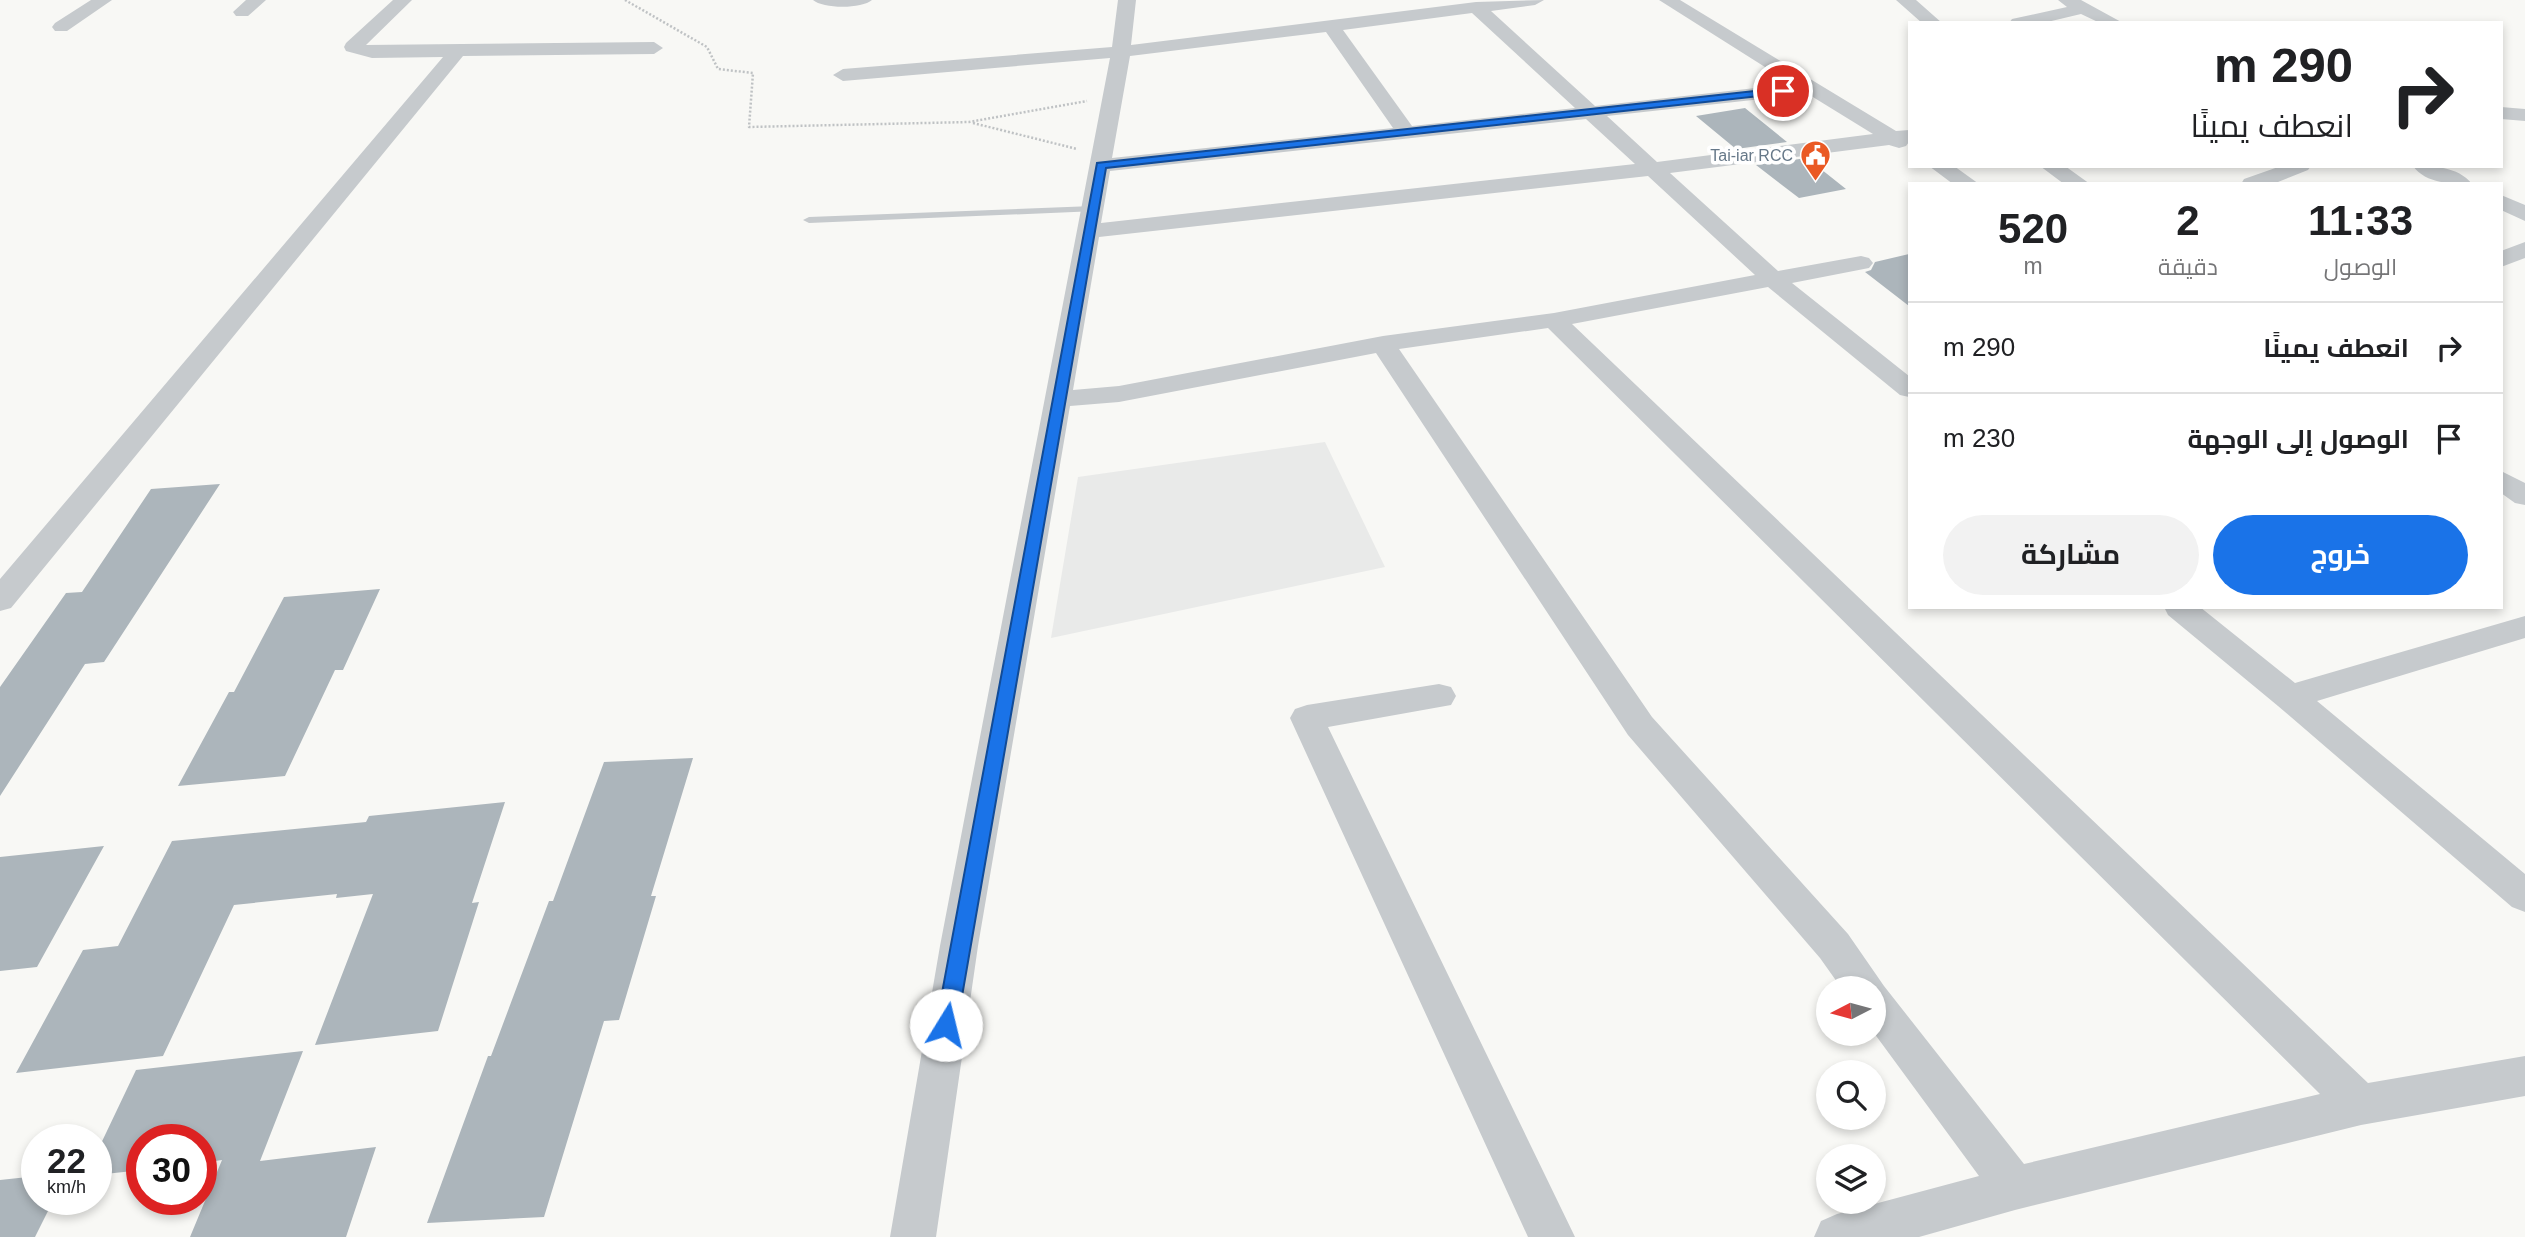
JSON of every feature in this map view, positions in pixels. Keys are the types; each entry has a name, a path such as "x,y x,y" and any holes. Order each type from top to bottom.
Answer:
{"street":[{"path":"61,27 103,0"},
{"path":"242,12 257,0"},
{"path":"403,0 353,47 372,52 654,48"},
{"path":"822,0 863,0"},
{"path":"913,1237 959,946 1102,161 1127,0"},
{"path":"843,75 1121,52 1535,0"},
{"path":"1668,0 1811,88 1904,141"},
{"path":"1905,0 1931,21"},
{"path":"2024,21 2075,4 2110,21"},
{"path":"1476,7 1775,281 1908,389"},
{"path":"1331,26 1406,132"},
{"path":"0,600 458,50"},
{"path":"1102,161 1406,132 1811,88"},
{"path":"2503,113 2525,115"},
{"path":"1091,220 1650,169 1904,141"},
{"path":"1942,168 1965,182"},
{"path":"2053,168 2077,182"},
{"path":"2257,182 2296,168"},
{"path":"2427,168 2457,182"},
{"path":"2503,203 2525,214"},
{"path":"2503,259 2525,248"},
{"path":"1058,399 1119,394 1384,344 1555,320 1861,263"},
{"path":"1555,320 2361,1105"},
{"path":"1384,344 1640,726 1834,946 1856,976"},
{"path":"2503,481 2525,496"},
{"path":"2181,609 2524,893"},
{"path":"2290,697 2525,626"},
{"path":"1439,695 1307,718 1552,1237"},
{"path":"1886,1016 2015,1188"},
{"path":"1837,1237 2015,1188 2361,1105 2525,1076"}],"lane":[{"path":"809,220 1091,220"}],"path":[{"path":"969,122 1102,161"}],"shaded area":[{"path":"1325,442 1385,567 1051,638 1078,477"}],"building":[{"path":"1745,108 1787,142 1736,149 1696,116"},
{"name":"Tai-iar RCC","path":"1807,158 1846,189 1799,198 1756,165"},
{"path":"1908,254 1908,305 1865,272 1871,270 1875,262"},
{"path":"220,484 104,662 85,664 0,796 0,687 66,593 82,592 151,489"},
{"path":"380,589 343,670 335,670 285,776 178,786 229,692 234,692 284,597"},
{"path":"693,758 651,896 656,896 619,1020 604,1021 544,1217 427,1223 488,1056 491,1056 549,901 553,901 604,762"},
{"path":"505,802 472,903 479,902 438,1031 315,1045 373,894 336,898 337,894 234,905 163,1056 16,1073 83,950 118,946 172,841 366,822 369,816"},
{"path":"104,846 37,967 0,971 0,857"},
{"path":"303,1051 260,1161 376,1147 346,1237 190,1237 199,1215 217,1215 217,1172 222,1160 217,1161 217,1124 126,1124 126,1172 112,1173 110,1124 136,1070"},
{"path":"21,1178 21,1215 46,1215 35,1237 0,1237 0,1180"}],"place":[{"name":"Tai-iar RCC","path":"1816,182"}],"route":[{"path":"946,1025 1101,166 1783,91"}]}
